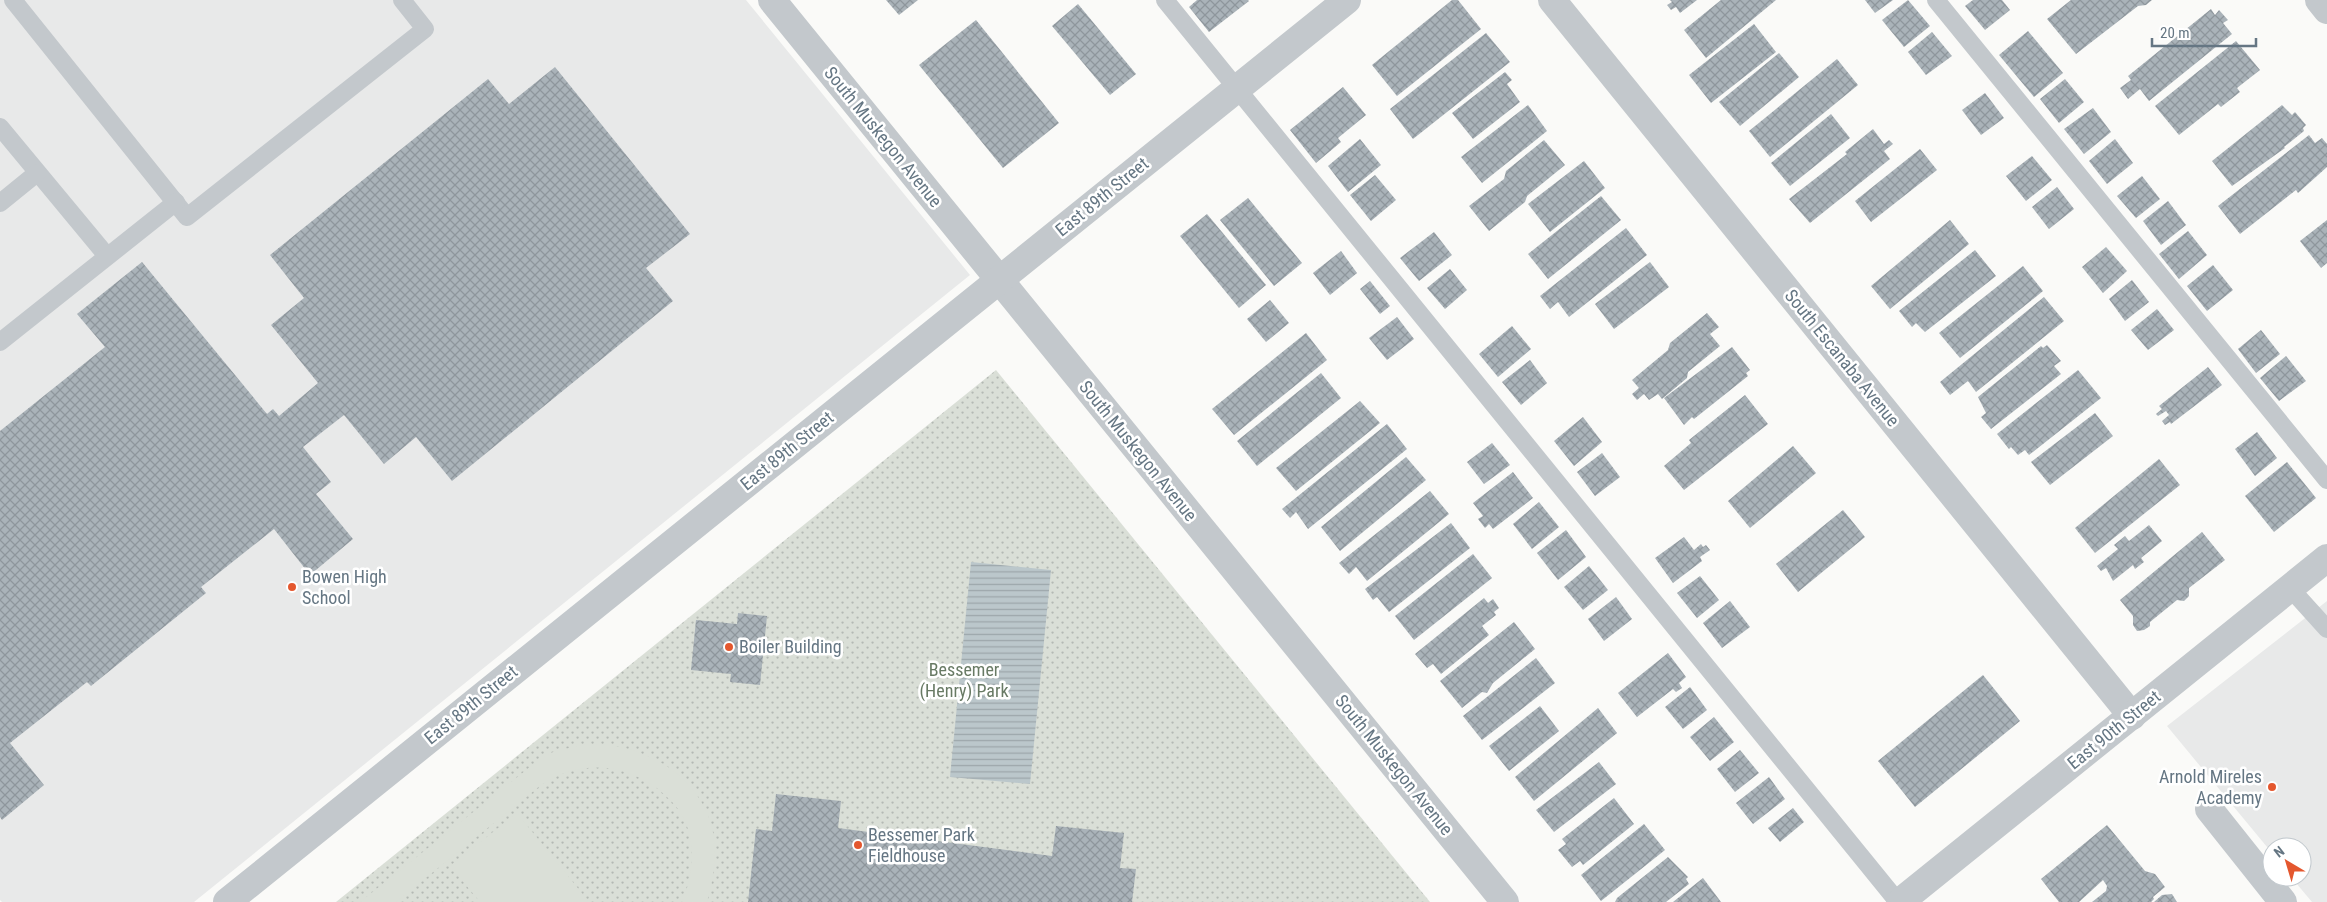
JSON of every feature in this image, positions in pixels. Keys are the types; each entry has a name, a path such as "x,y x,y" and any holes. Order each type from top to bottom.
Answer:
{"street":[{"name":"South Muskegon Avenue","path":"772,0 1505,902"},
{"name":"East 89th Street","path":"227,902 1346,0"},
{"name":"South Escanaba Avenue","path":"1552,0 2132,716"},
{"path":"2319,0 2327,10"},
{"name":"East 90th Street","path":"1899,902 2327,558"},
{"path":"2209,809 2283,902"}],"lane":[{"path":"13,0 187,217 425,29 402,0"},
{"path":"1165,0 1899,902"},
{"path":"1936,0 2327,480"},
{"path":"0,127 107,256"},
{"path":"0,203 37,173"},
{"path":"0,342 176,202"},
{"path":"2290,588 2327,629"}],"shaded area":[{"name":"Bowen High School","path":"0,0 746,0 970,275 194,902 2,902 0,900"},
{"path":"971,562 1051,570 1030,784 950,777"},
{"name":"Arnold Mireles Academy","path":"2327,601 2327,902 2312,902 2299,887 2312,887 2312,837 2262,837 2262,841 2167,726"}],"green space":[{"name":"Bessemer (Henry) Park","path":"996,370 1430,902 336,902"},
{"path":"585,744 622,748 641,753 658,761 687,783 699,798 708,815 715,847 714,869 707,902 682,902 691,870 690,837 683,817 672,801 658,789 630,773 615,769 585,768 570,771 541,785 396,902 360,902 540,759 553,752"},
{"path":"517,813 589,902 480,902 450,866"}],"building":[{"path":"886,0 918,0 899,15"},
{"path":"1197,0 1249,1 1209,32 1189,7"},
{"path":"1452,0 1458,0 1481,29 1397,96 1372,65"},
{"path":"1670,0 1697,0 1680,13 1676,7 1671,10 1667,5 1672,2"},
{"path":"1721,0 1776,0 1706,58 1684,30"},
{"path":"1865,0 1893,0 1875,13"},
{"path":"1908,0 1930,26 1904,47 1882,20"},
{"path":"1973,0 2002,0 2010,10 1985,30 1965,6"},
{"path":"2071,0 2152,0 2146,5 2138,6 2076,54 2047,19"},
{"path":"1078,4 1136,74 1110,95 1052,26"},
{"path":"2211,9 2215,15 2219,10 2228,20 2223,23 2232,34 2149,101 2140,89 2128,99 2120,88 2131,80 2128,76"},
{"path":"976,20 1059,123 1003,168 919,65"},
{"path":"1754,24 1776,52 1711,103 1689,75"},
{"path":"2028,31 2063,73 2034,97 1999,55"},
{"path":"1932,32 1952,56 1926,75 1908,52"},
{"path":"1486,33 1510,62 1413,139 1390,109"},
{"path":"2236,41 2260,70 2237,88 2240,92 2221,107 2218,104 2179,135 2155,106"},
{"path":"1779,53 1799,77 1740,126 1719,102"},
{"path":"1837,59 1858,85 1770,157 1749,131"},
{"path":"555,67 690,234 646,268 673,301 452,481 416,437 384,464 344,415 303,447 331,482 316,494 353,539 310,575 274,529 201,587 206,593 91,686 87,682 10,743 44,785 2,820 0,817 0,431 105,347 77,314 142,262 267,414 273,409 279,416 318,383 271,325 304,298 270,255 488,79 509,104"},
{"path":"1505,72 1512,80 1507,84 1520,102 1473,139 1452,113"},
{"path":"2065,79 2084,102 2059,123 2040,99"},
{"path":"1343,87 1366,115 1338,138 1341,142 1316,163 1290,130"},
{"path":"1985,93 2004,118 1981,135 1962,110"},
{"path":"1528,105 1547,131 1482,183 1461,157"},
{"path":"2282,105 2292,115 2295,112 2306,125 2303,128 2304,131 2285,148 2232,186 2212,161"},
{"path":"2093,108 2111,132 2084,154 2064,129"},
{"path":"1831,114 1850,138 1790,186 1771,163"},
{"path":"1873,129 1884,144 1889,140 1893,144 1884,151 1890,159 1810,223 1789,199 1847,154 1845,152"},
{"path":"2309,135 2315,143 2322,138 2327,144 2327,167 2298,193 2296,190 2240,234 2218,206"},
{"path":"1360,139 1381,165 1348,192 1328,166"},
{"path":"2115,139 2133,163 2107,184 2089,161"},
{"path":"1544,140 1565,165 1527,196 1525,202 1489,231 1469,206 1504,179 1506,171"},
{"path":"1920,149 1937,170 1871,222 1855,201"},
{"path":"2032,156 2052,180 2026,201 2006,176"},
{"path":"1584,161 1605,188 1550,232 1528,204"},
{"path":"1375,175 1396,200 1371,221 1350,195"},
{"path":"2142,176 2160,199 2136,218 2117,196"},
{"path":"2057,187 2074,209 2049,229 2032,207"},
{"path":"1601,196 1621,220 1548,279 1528,254"},
{"path":"1248,198 1302,263 1274,286 1220,220"},
{"path":"2168,201 2186,225 2161,245 2143,221"},
{"path":"1207,214 1266,285 1239,308 1180,236"},
{"path":"1950,220 1969,244 1890,309 1871,286"},
{"path":"2327,220 2327,263 2321,268 2300,241"},
{"path":"1626,228 1647,255 1569,317 1558,302 1550,309 1540,296"},
{"path":"2188,231 2207,255 2179,279 2159,254"},
{"path":"1434,232 1452,255 1419,281 1400,258"},
{"path":"2106,247 2127,271 2103,293 2082,267"},
{"path":"1975,250 1996,276 1925,332 1916,323 1912,327 1899,311"},
{"path":"1341,251 1357,273 1330,295 1313,273"},
{"path":"1650,262 1669,287 1614,329 1595,304"},
{"path":"2213,265 2233,290 2207,311 2187,286"},
{"path":"2023,266 2043,291 1960,358 1939,333"},
{"path":"1450,269 1467,290 1445,309 1427,288"},
{"path":"2132,280 2149,302 2125,321 2109,299"},
{"path":"1370,281 1390,306 1380,314 1360,289"},
{"path":"2044,297 2064,321 1976,392 1968,381 1950,395 1940,382"},
{"path":"1270,300 1289,323 1266,342 1247,319"},
{"path":"2157,309 2174,330 2148,350 2131,330"},
{"path":"1707,313 1719,327 1710,334 1720,346 1688,372 1687,378 1662,399 1658,394 1649,400 1644,394 1637,400 1632,394 1639,388 1632,380 1668,350 1670,343"},
{"path":"1397,317 1414,339 1387,360 1369,338"},
{"path":"1512,326 1531,349 1498,377 1479,354"},
{"path":"2261,330 2280,354 2256,373 2238,349"},
{"path":"1306,333 1327,360 1234,435 1212,409"},
{"path":"2047,345 2061,361 2054,366 2061,374 1991,429 1981,417 1986,413 1978,397 2041,346 2043,348"},
{"path":"1732,347 1750,370 1746,373 1748,376 1684,425 1664,398"},
{"path":"2286,356 2306,381 2279,401 2260,378"},
{"path":"1530,360 1547,383 1521,405 1502,382"},
{"path":"2208,367 2222,385 2171,424 2170,422 2165,425 2162,421 2169,415 2166,411 2158,416 2156,414 2162,409 2159,406"},
{"path":"2078,370 2101,398 2029,455 2025,450 2018,455 2011,447 2009,449 1997,434"},
{"path":"1321,373 1341,398 1257,466 1237,441"},
{"path":"1745,395 1768,424 1684,490 1664,466 1691,443 1689,440"},
{"path":"1360,401 1380,423 1296,491 1276,468"},
{"path":"2095,413 2113,436 2050,485 2031,462"},
{"path":"1583,417 1602,442 1574,466 1554,441"},
{"path":"1387,424 1407,449 1308,529 1296,512 1290,518 1282,509"},
{"path":"2257,432 2277,458 2255,476 2235,449"},
{"path":"1492,443 1510,465 1484,484 1467,462"},
{"path":"1793,446 1816,473 1750,528 1728,501"},
{"path":"1602,453 1620,477 1595,496 1577,472"},
{"path":"1406,457 1426,480 1340,551 1321,527"},
{"path":"2159,459 2180,485 2095,553 2075,528"},
{"path":"2287,462 2316,498 2274,532 2245,496"},
{"path":"1513,472 1533,498 1493,529 1489,524 1485,528 1478,519 1483,516 1473,503"},
{"path":"1430,491 1449,514 1367,581 1356,567 1349,574 1339,563"},
{"path":"1539,502 1559,527 1532,549 1513,524"},
{"path":"1843,510 1865,537 1798,592 1776,564"},
{"path":"1451,523 1470,548 1389,612 1377,597 1373,600 1365,589"},
{"path":"2149,525 2162,541 2141,558 2144,562 2135,569 2133,565 2113,581 2106,568 2101,571 2097,566 2118,549 2114,545 2125,536 2129,541"},
{"path":"1566,530 1586,557 1558,580 1537,553"},
{"path":"2202,532 2225,560 2189,588 2189,596 2184,601 2177,600 2150,622 2150,626 2144,630 2137,631 2133,625 2133,616 2120,600"},
{"path":"1684,537 1694,550 1701,544 1703,547 1706,545 1710,550 1700,557 1702,561 1673,583 1655,558"},
{"path":"1473,554 1492,578 1414,640 1395,616"},
{"path":"1589,566 1608,590 1583,610 1564,587"},
{"path":"1700,576 1719,600 1697,618 1677,593"},
{"path":"1616,597 1632,619 1604,641 1588,619"},
{"path":"1484,598 1488,603 1493,599 1499,608 1494,612 1496,615 1482,626 1489,635 1441,674 1433,664 1427,668 1415,654"},
{"path":"1730,601 1750,627 1722,648 1703,623"},
{"name":"Boiler Building","path":"738,613 767,616 760,685 730,682 731,674 691,670 696,620 737,624"},
{"path":"1514,622 1535,649 1493,683 1487,693 1482,692 1462,708 1440,681"},
{"path":"1668,653 1686,677 1679,683 1682,688 1676,692 1673,689 1637,717 1618,693"},
{"path":"1536,658 1555,683 1482,740 1463,716"},
{"path":"1983,675 2020,721 1915,807 1878,761"},
{"path":"1690,687 1707,710 1683,729 1665,707"},
{"path":"1540,706 1559,731 1509,771 1489,746"},
{"path":"1598,708 1617,733 1534,801 1515,777"},
{"path":"1714,717 1734,742 1710,761 1690,737"},
{"path":"1740,750 1759,773 1735,792 1717,769"},
{"path":"1599,762 1616,784 1554,832 1536,810"},
{"path":"1769,777 1785,799 1753,824 1736,803"},
{"name":"Bessemer Park Fieldhouse","path":"776,794 841,801 838,828 1052,856 1056,826 1124,833 1120,868 1136,869 1132,902 748,902 756,829 772,831"},
{"path":"1614,798 1634,824 1583,865 1580,861 1572,867 1558,850 1566,844 1562,839"},
{"path":"1793,808 1804,822 1780,842 1768,828"},
{"path":"1644,824 1665,850 1601,901 1581,875"},
{"path":"2107,825 2145,871 2155,874 2165,887 2153,897 2154,899 2151,902 2092,902 2106,891 2107,886 2103,880 2079,902 2059,902 2041,879"},
{"path":"1668,857 1688,877 1686,879 1689,884 1666,902 1615,902 1617,898"},
{"path":"1703,878 1721,902 1673,902"},
{"path":"2172,894 2177,902 2154,902 2162,895"}],"place":[{"name":"Bowen High School","path":"292,587"},
{"name":"Boiler Building","path":"729,647"},
{"name":"Arnold Mireles Academy","path":"2272,787"},
{"name":"Bessemer Park Fieldhouse","path":"858,845"}]}
